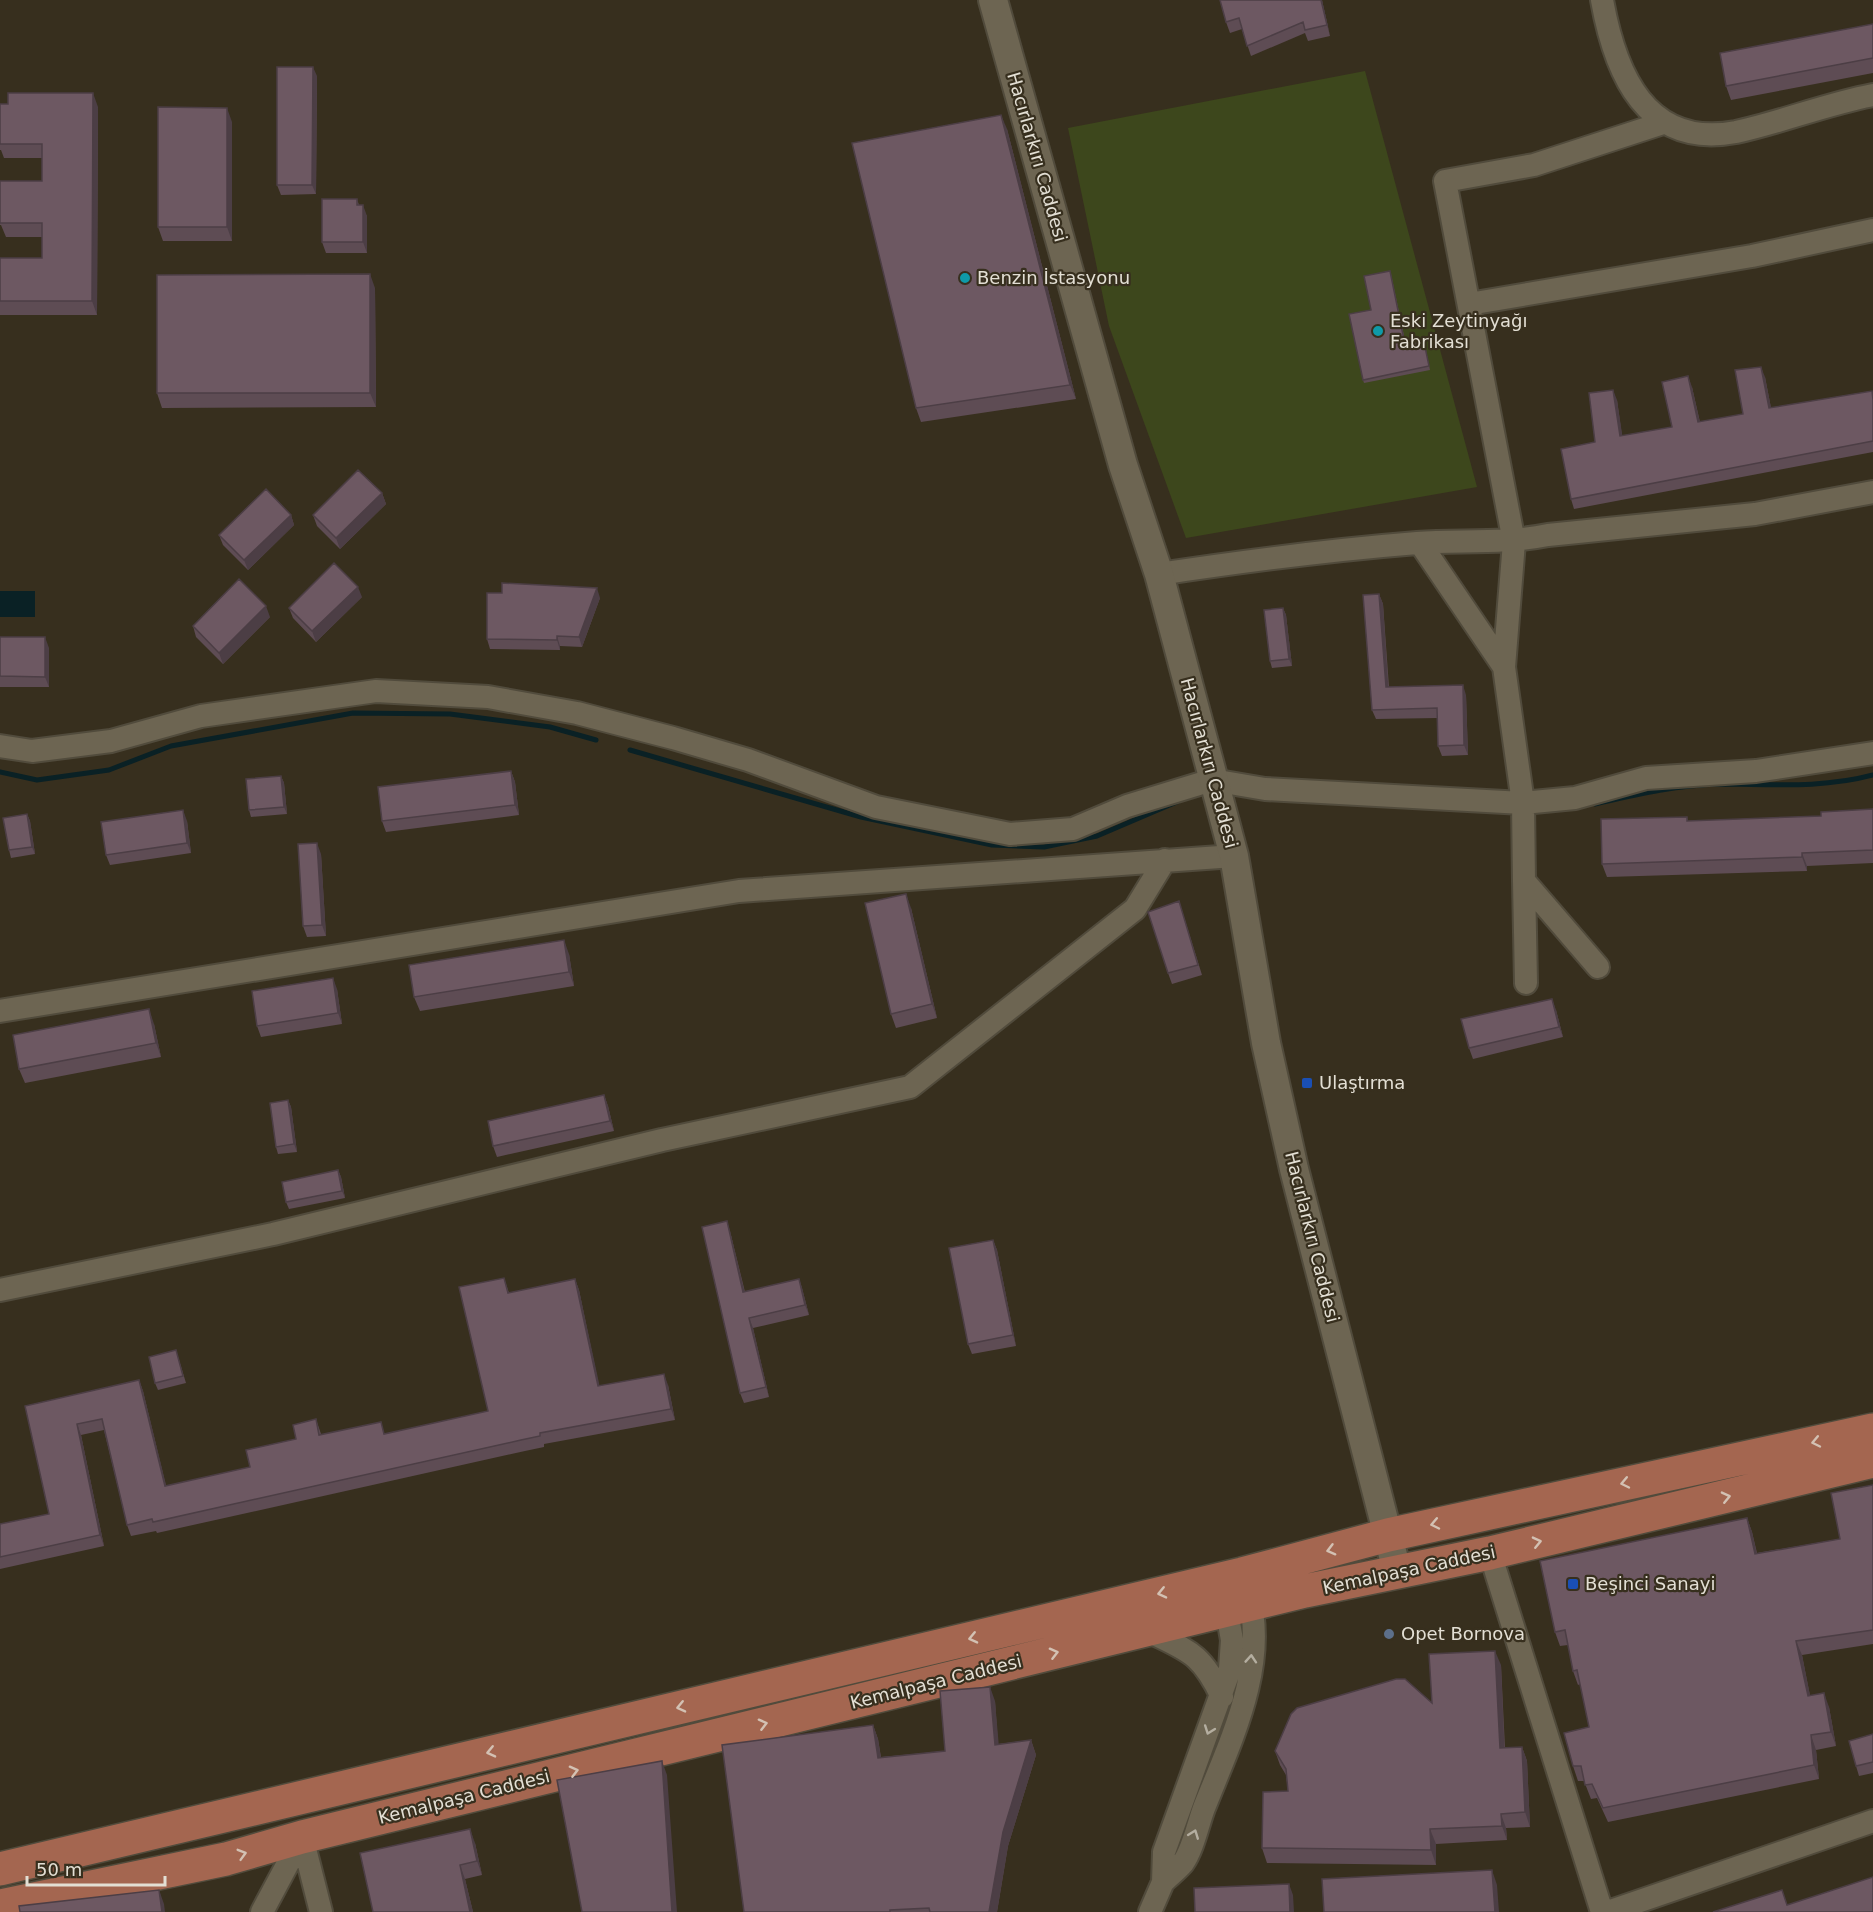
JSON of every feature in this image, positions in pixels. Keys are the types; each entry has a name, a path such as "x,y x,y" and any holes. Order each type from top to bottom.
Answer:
{"main road":[{"path":"1388,1534 1873,1430"},
{"name":"Kemalpaşa Caddesi","path":"0,1906 226,1858 302,1837 1305,1591 1490,1553 1873,1461"},
{"name":"Kemalpaşa Caddesi","path":"0,1869 1231,1577 1388,1534"},
{"path":"1231,1577 1239,1609"}],"street":[{"name":"Hacırlarkırı Caddesi","path":"993,0 1120,454 1159,574 1234,856 1266,1043 1294,1169 1397,1571"},
{"path":"1602,0 1609,40 1625,78 1640,102 1664,123 1688,133 1734,132 1847,100 1873,95"},
{"path":"1526,982 1523,803 1504,667 1514,542 1445,181 1534,165 1664,123"},
{"path":"1469,304 1752,256 1873,230"},
{"path":"1159,574 1293,554 1420,543 1514,542 1548,535 1755,514 1873,492"},
{"path":"1420,543 1504,667"},
{"path":"0,746 32,751 111,741 201,716 376,691 488,697 577,713 748,760 876,807 1010,834 1073,829 1127,806 1212,780 1288,790 1523,803 1575,798 1646,778 1756,771 1873,753"},
{"path":"0,1011 739,891 1234,856"},
{"path":"0,1290 273,1234 662,1140 910,1088 1136,909 1165,860"},
{"path":"1524,881 1598,967"},
{"path":"1490,1553 1602,1912"},
{"path":"1150,1912 1163,1882 1164,1852 1230,1669 1232,1640 1239,1609"},
{"path":"1163,1882 1184,1862 1241,1711 1251,1669 1239,1609"},
{"path":"1146,1630 1197,1657 1209,1670 1222,1696"},
{"path":"1608,1912 1873,1821"},
{"path":"262,1912 302,1837"},
{"path":"302,1837 321,1912"}],"green space":[{"path":"1365,71 1477,487 1186,538 1109,326 1068,128"}],"water":[{"path":"0,591 35,591 35,617 0,617"}],"building":[{"path":"1220,0 1321,0 1327,25 1305,30 1303,22 1247,46 1239,18 1226,22"},
{"path":"1873,24 1873,58 1726,86 1720,53"},
{"path":"277,67 313,67 312,185 277,185"},
{"path":"8,93 93,93 92,301 0,301 0,258 42,258 42,223 0,223 0,181 42,181 42,144 0,144 0,104 8,104"},
{"path":"158,107 227,108 227,227 158,227"},
{"name":"Benzin İstasyonu","path":"1001,115 1070,385 916,408 852,143"},
{"path":"322,199 357,199 357,205 363,205 363,242 322,242"},
{"name":"Eski Zeytinyağı Fabrikası","path":"1390,271 1405,345 1424,342 1429,366 1363,380 1349,314 1371,310 1364,276"},
{"path":"370,274 370,393 157,393 157,275"},
{"path":"1761,367 1769,408 1872,391 1873,441 1571,499 1561,449 1595,442 1589,393 1613,390 1620,436 1672,427 1662,382 1688,376 1698,422 1743,414 1735,370"},
{"path":"358,470 382,493 336,538 313,515"},
{"path":"266,489 291,515 244,560 219,535"},
{"path":"334,563 358,587 312,631 289,608"},
{"path":"239,579 266,606 219,653 193,626"},
{"path":"502,583 597,588 579,637 557,636 557,640 487,639 487,593 502,593"},
{"path":"1379,594 1386,687 1463,685 1464,745 1438,746 1437,708 1372,710 1363,595"},
{"path":"1283,608 1289,659 1270,661 1264,610"},
{"path":"0,637 45,637 45,677 0,676"},
{"path":"511,771 515,805 382,821 378,787"},
{"path":"281,776 284,807 249,810 246,779"},
{"path":"1873,809 1873,850 1802,853 1802,857 1602,864 1601,819 1687,817 1687,821 1821,816 1821,812"},
{"path":"183,810 187,843 106,855 101,822"},
{"path":"27,814 32,847 9,850 3,818"},
{"path":"317,843 322,925 303,926 298,844"},
{"path":"906,894 932,1004 891,1014 865,903"},
{"path":"1179,901 1198,965 1168,973 1148,912"},
{"path":"564,940 569,972 414,997 409,965"},
{"path":"333,978 338,1013 257,1026 252,991"},
{"path":"1552,999 1559,1027 1469,1048 1461,1019"},
{"path":"149,1009 156,1043 19,1069 13,1035"},
{"path":"604,1095 610,1121 493,1146 488,1121"},
{"path":"288,1100 294,1144 276,1147 270,1103"},
{"path":"338,1170 342,1191 286,1202 282,1182"},
{"path":"727,1221 743,1292 799,1279 805,1305 749,1318 766,1387 740,1393 702,1227"},
{"path":"993,1240 1013,1335 968,1344 949,1248"},
{"path":"504,1278 508,1293 575,1279 598,1386 664,1374 671,1409 540,1433 540,1436 153,1522 152,1519 127,1525 102,1419 77,1424 100,1535 0,1557 0,1524 49,1514 25,1406 139,1380 165,1486 250,1467 246,1450 296,1439 293,1425 316,1419 319,1435 381,1422 384,1434 488,1411 459,1287"},
{"path":"176,1350 183,1376 155,1383 149,1357"},
{"path":"1873,1485 1873,1630 1796,1641 1808,1696 1824,1693 1831,1732 1811,1735 1814,1765 1603,1808 1592,1784 1585,1785 1581,1766 1573,1766 1564,1733 1589,1727 1577,1670 1573,1671 1565,1630 1555,1632 1540,1561 1747,1518 1755,1554 1840,1539 1831,1493"},
{"path":"1495,1651 1500,1748 1522,1747 1525,1812 1501,1814 1502,1826 1430,1829 1431,1850 1262,1848 1263,1792 1288,1791 1286,1769 1275,1751 1291,1714 1297,1708 1396,1679 1405,1679 1432,1703 1429,1654"},
{"path":"990,1687 995,1745 1031,1740 1003,1832 989,1912 930,1912 929,1908 890,1910 890,1912 744,1912 722,1745 873,1725 878,1758 945,1751 940,1691"},
{"path":"1873,1734 1873,1762 1856,1766 1849,1741"},
{"path":"662,1761 672,1912 582,1912 557,1780"},
{"path":"470,1829 477,1861 460,1865 470,1912 373,1912 360,1853"},
{"path":"1492,1870 1495,1912 1324,1912 1322,1879"},
{"path":"1873,1877 1873,1912 1713,1912 1782,1890 1787,1905"},
{"path":"1289,1884 1290,1912 1195,1912 1194,1888"},
{"path":"159,1890 162,1912 20,1912 19,1906"}],"waterway":[{"path":"0,772 37,780 109,770 171,746 353,713 450,714 550,727 596,740"},
{"path":"630,750 861,817 992,845 1044,847 1097,836 1179,801"},
{"path":"1595,804 1687,786 1815,784 1873,775"}],"place":[{"name":"Benzin İstasyonu","path":"965,278"},
{"name":"Eski Zeytinyağı Fabrikası","path":"1378,331"},
{"name":"Ulaştırma","path":"1307,1083"},
{"name":"Beşinci Sanayi","path":"1573,1584"},
{"name":"Opet Bornova","path":"1389,1634"}]}
